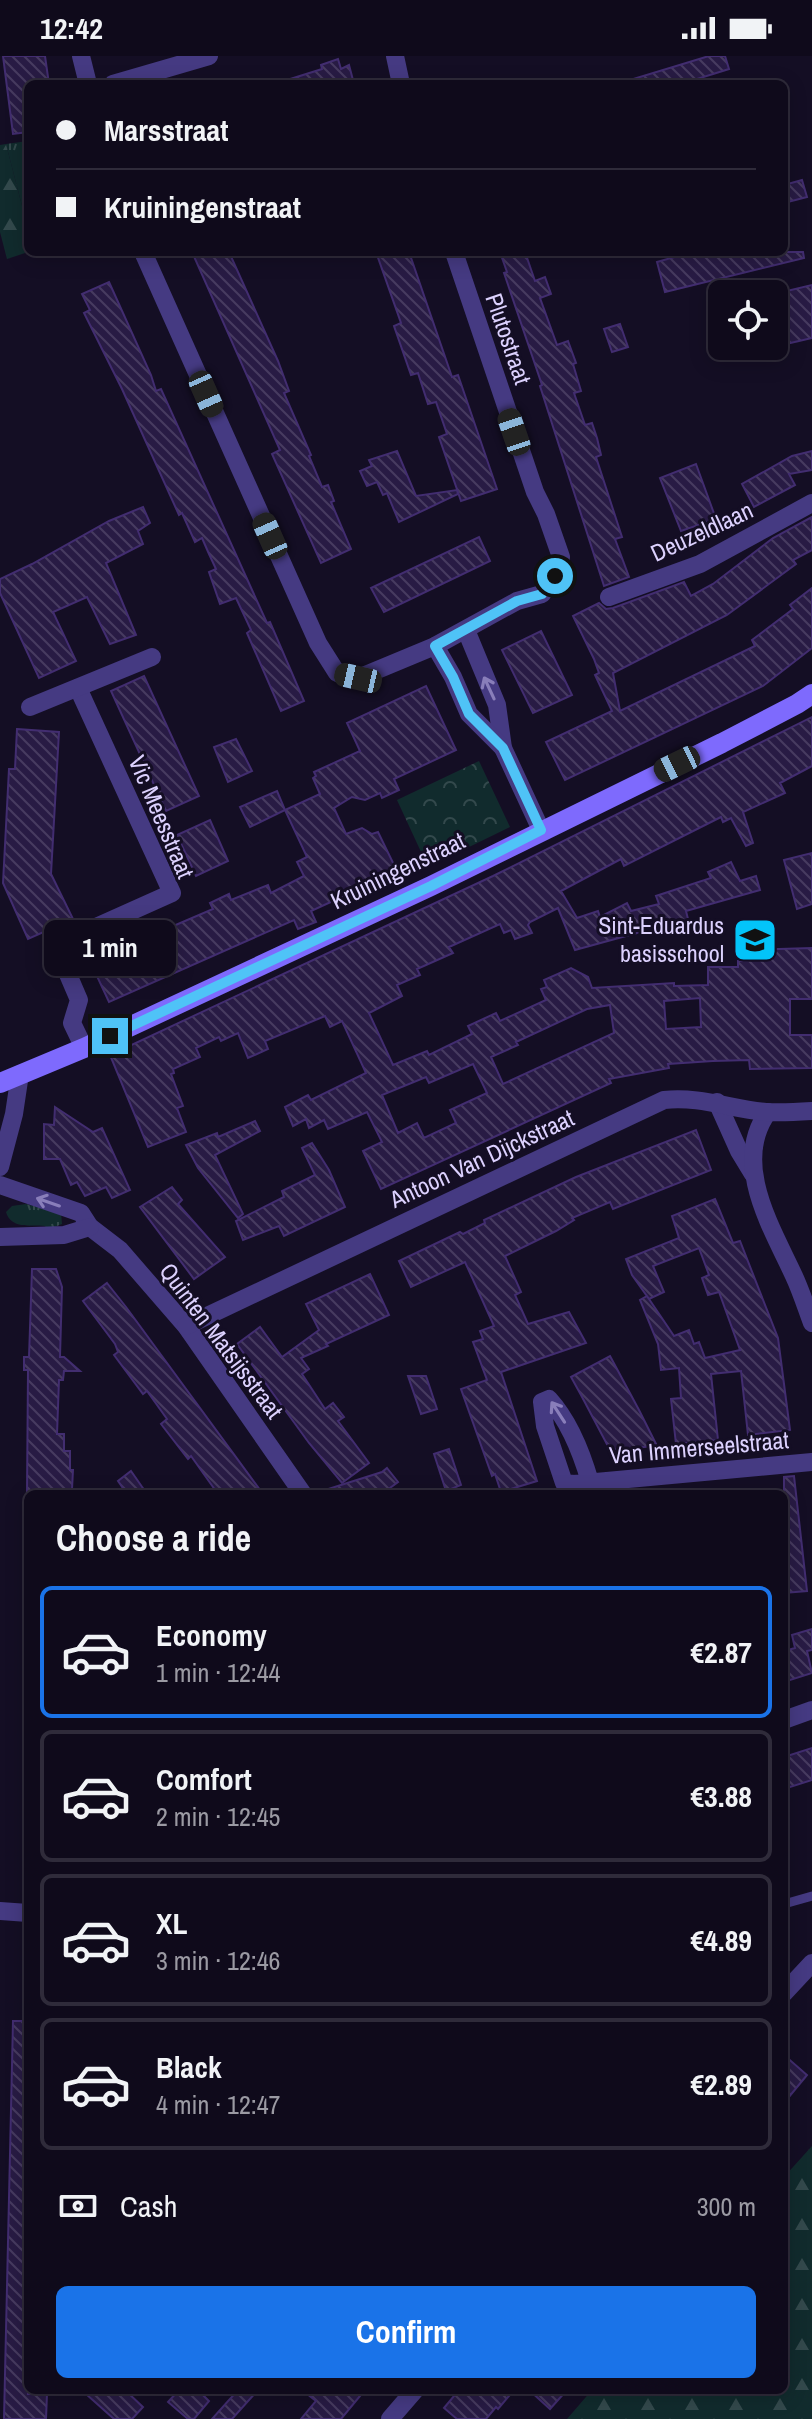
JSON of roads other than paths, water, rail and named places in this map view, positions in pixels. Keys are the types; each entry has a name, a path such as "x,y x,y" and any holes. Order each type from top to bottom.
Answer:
{"street":[{"path":"81,56 87,80"},
{"path":"127,80 209,56"},
{"path":"395,56 400,80"},
{"path":"145,256 318,643 337,673 358,678 466,630 497,705 503,748 541,830"},
{"name":"Plutostraat","path":"455,256 535,492 561,557 555,576 542,594 517,601 466,630"},
{"name":"Deuzeldlaan","path":"609,597 700,564 812,503"},
{"path":"435,646 469,714 503,748"},
{"path":"30,707 152,657"},
{"name":"Vic Meesstraat","path":"78,688 172,893 76,936 66,953 67,972 79,1000 72,1023 84,1048"},
{"name":"Kruiningenstraat","path":"0,1083 84,1048 431,886 722,743 812,694"},
{"path":"0,1167 14,1114 20,1074"},
{"name":"Antoon Van Dijckstraat","path":"186,1326 664,1100 682,1098 717,1102 768,1112 812,1111"},
{"path":"717,1102 739,1151 754,1175 763,1208 797,1281 812,1323"},
{"path":"754,1175 756,1133 768,1112"},
{"name":"Quinten Matsijsstraat","path":"0,1185 81,1213 90,1227 120,1250 186,1326 300,1490"},
{"path":"0,1237 64,1235 90,1227"},
{"name":"Van Immerseelstraat","path":"590,1482 812,1462"},
{"path":"788,1719 812,1710"},
{"path":"0,1911 24,1913"},
{"path":"788,1989 812,1963"},
{"path":"390,2419 412,2394"}],"lane":[{"path":"788,1903 812,1896"}],"place":[{"name":"Sint-Eduardus basisschool","path":"755,940"}]}
